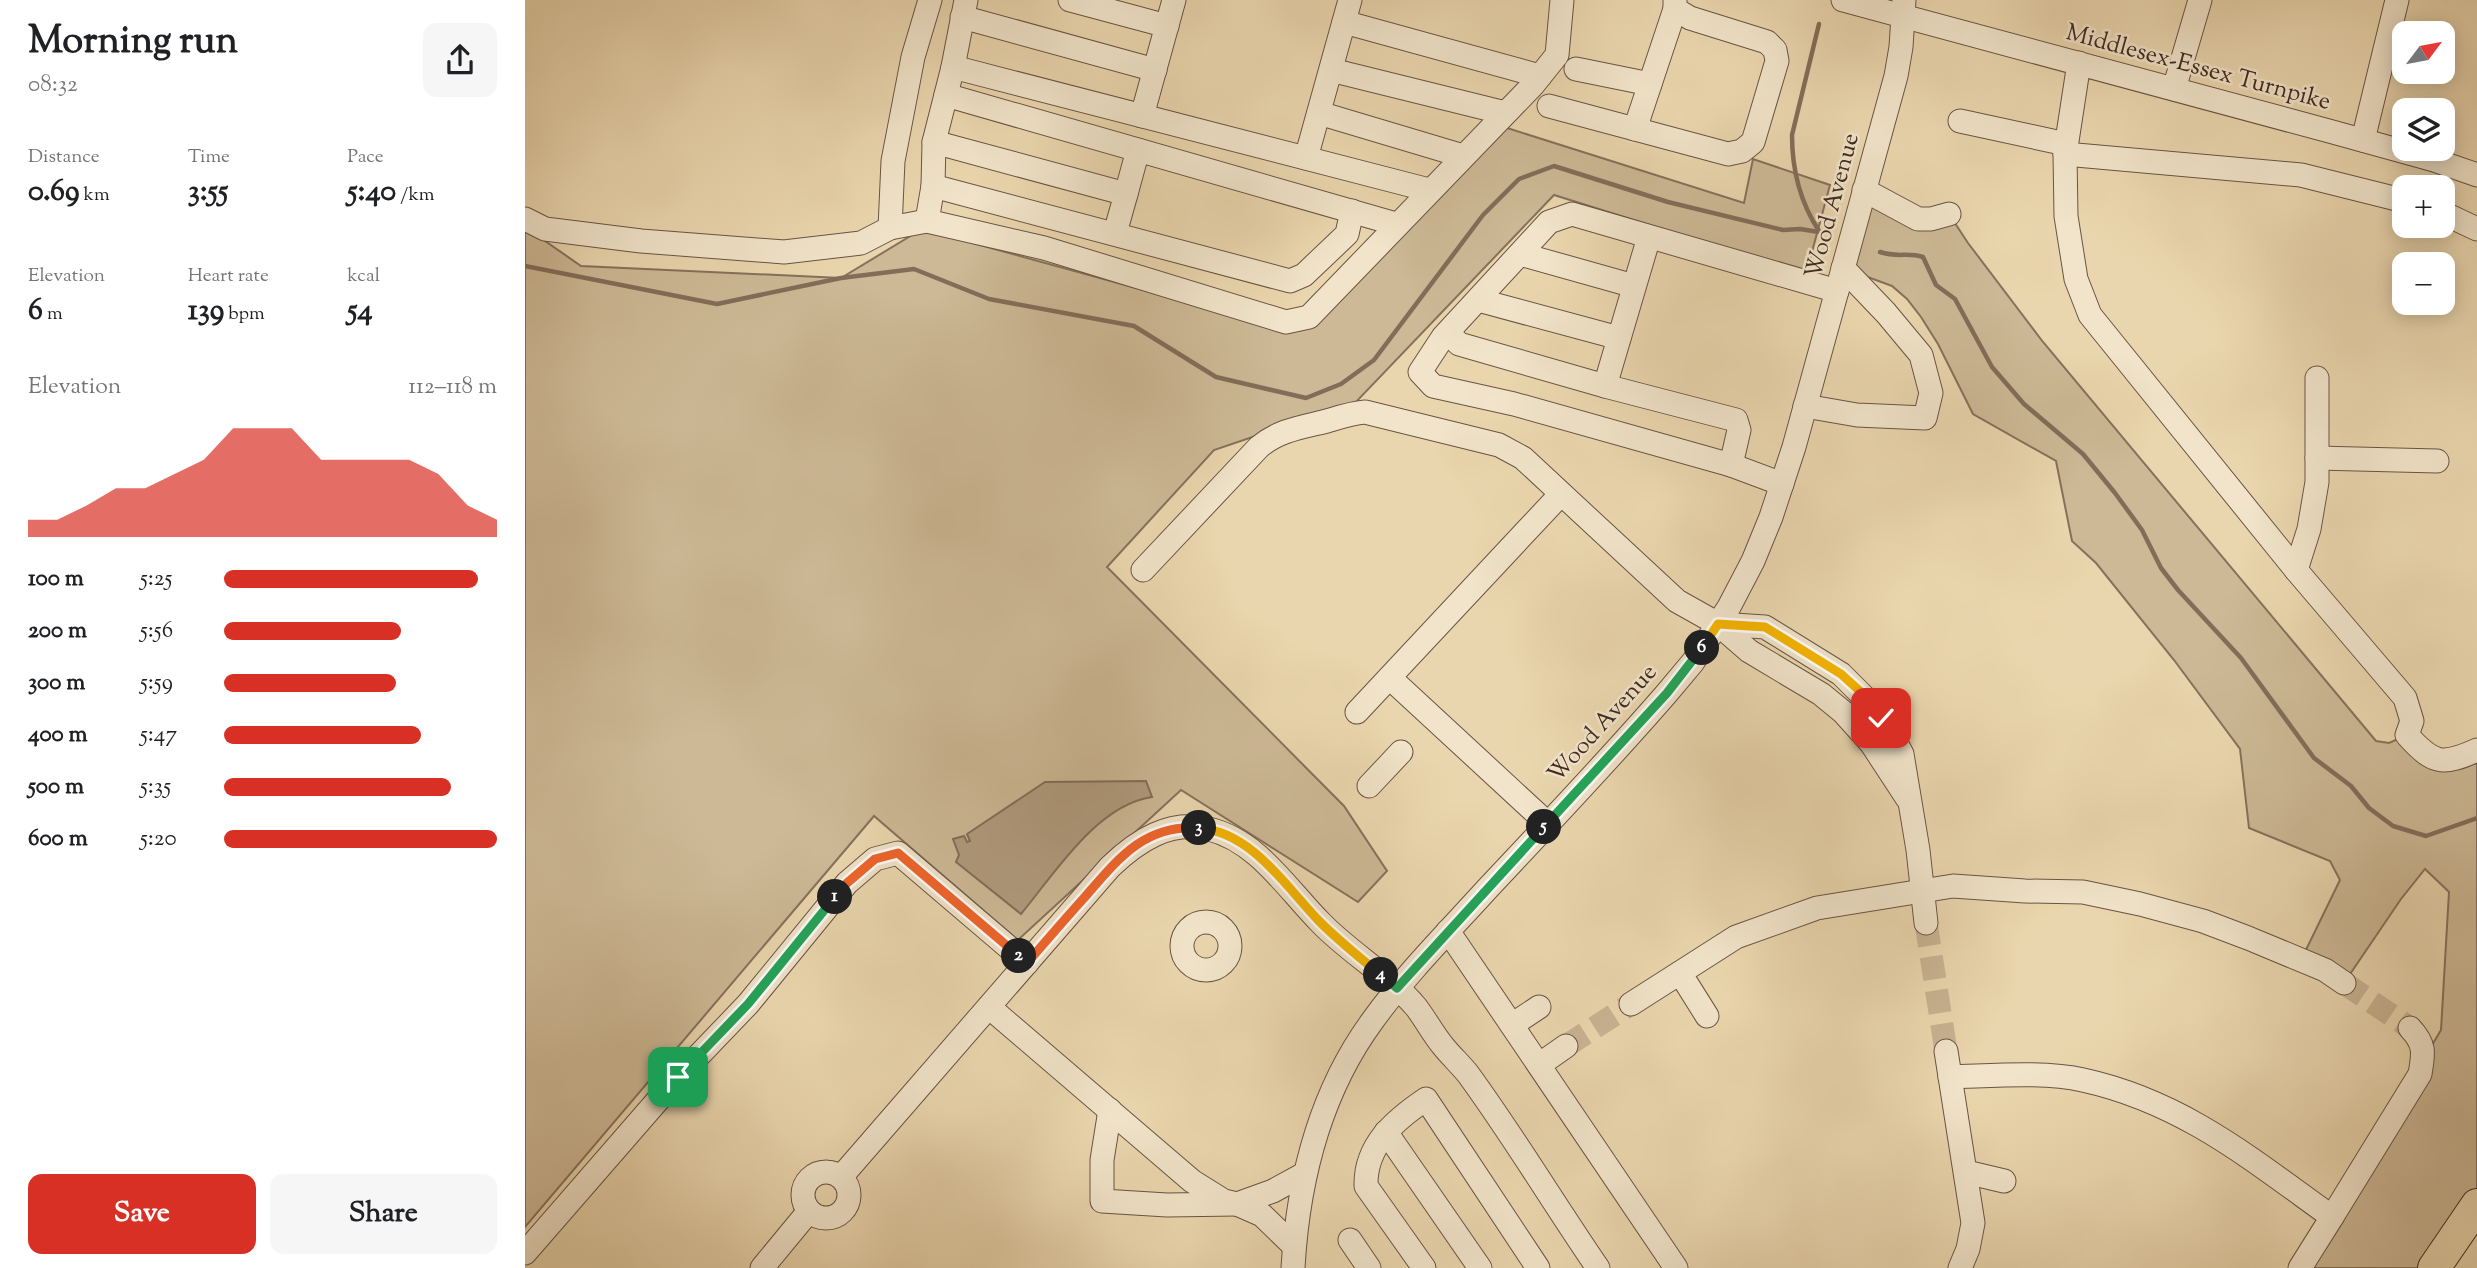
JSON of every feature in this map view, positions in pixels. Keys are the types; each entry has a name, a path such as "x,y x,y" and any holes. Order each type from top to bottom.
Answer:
{"highway":[{"path":"2434,1268 2477,1205"}],"street":[{"path":"890,228 893,161 913,57 930,0"},
{"path":"1070,0 1167,26"},
{"path":"1142,116 1174,0"},
{"path":"525,219 545,229 641,241 784,252 861,243 890,228 927,221 1044,248 1286,322 1308,317 1540,76 1557,55 1562,0"},
{"name":"Middlesex-Essex Turnpike","path":"1843,0 1904,8 2079,64 2363,140 2477,175"},
{"path":"2174,89 2200,0"},
{"path":"2363,140 2397,0"},
{"path":"1549,106 1728,154 1742,151 1753,142 1776,61 1775,50 1767,42 1690,18 1675,4 1635,129"},
{"name":"Wood Avenue","path":"1293,1257 1304,1174 1315,1136 1337,1082 1366,1030 1397,988 1693,662 1753,561 1783,484 1896,76 1904,8"},
{"path":"927,221 933,186 934,142 964,9 1155,70"},
{"path":"1306,158 1347,11 1540,76"},
{"path":"2079,64 2066,149 2068,229 2076,279 2090,316 2295,570 2405,698 2412,721 2407,735 2424,754 2443,761 2477,750"},
{"path":"953,67 1429,190"},
{"path":"1576,69 1650,84"},
{"path":"1331,70 1505,113"},
{"path":"946,95 1396,224"},
{"path":"1319,113 1462,156"},
{"path":"1960,121 2066,149 2301,175 2392,198"},
{"path":"934,142 1126,194"},
{"path":"1115,233 1138,150"},
{"path":"933,186 1290,281 1304,275 1347,234 1352,211"},
{"path":"1864,191 1917,219 1931,219 1949,214"},
{"path":"1783,484 1731,464 1514,404 1433,386 1420,372 1448,333 1549,222 1572,214 1837,291"},
{"path":"2455,219 2477,229"},
{"path":"1605,386 1649,237"},
{"path":"1520,254 1634,286"},
{"path":"1805,406 1857,415 1925,418 1931,393 1921,355 1843,268"},
{"path":"1478,300 1619,338"},
{"path":"1448,333 1459,344 1736,420 1739,430 1731,464"},
{"path":"2295,570 2309,529 2317,482 2317,379"},
{"path":"1143,570 1265,442 1286,431 1357,412 1374,413 1508,449 1523,458 1677,601 1718,624 1749,651 1821,694 1843,712 1863,732 1907,798"},
{"path":"2317,458 2437,461"},
{"path":"1357,712 1561,494"},
{"path":"1718,624 1765,627 1835,670 1862,693 1892,735 1902,754 1926,923"},
{"path":"1821,694 1835,670"},
{"path":"1389,678 1548,824"},
{"path":"1369,786 1401,752"},
{"path":"841,1177 1128,849 1153,834 1179,826 1208,828 1237,839 1261,858 1330,932 1397,988 1417,1009 1442,1045 1469,1076 1598,1268"},
{"path":"525,1253 678,1077 748,1004 847,883 875,859 898,853 1027,963"},
{"path":"1631,1004 1736,937 1817,908 1954,886 2083,892 2140,904 2248,938 2325,970 2344,983"},
{"path":"1448,931 1676,1268"},
{"path":"1680,973 1707,1016"},
{"path":"989,1007 1192,1181 1224,1201 1262,1215 1293,1257"},
{"path":"1512,1025 1539,1007"},
{"path":"2300,1268 2420,1074 2423,1059 2422,1040 2410,1028"},
{"path":"1539,1065 1566,1046"},
{"path":"1946,1051 1973,1223 1968,1249 1960,1268"},
{"path":"1950,1077 2020,1075 2081,1079 2157,1102 2218,1135 2332,1217"},
{"path":"1424,1268 1366,1186 1366,1170 1377,1144 1396,1120 1426,1099 1538,1268"},
{"path":"1110,1110 1102,1160 1103,1201 1167,1205 1237,1204 1273,1191 1304,1174"},
{"path":"1386,1132 1480,1268"},
{"path":"826,1172 841,1177 849,1190 849,1198 843,1211 830,1219 823,1219 809,1211 803,1198 804,1190 812,1177 826,1172"},
{"path":"1966,1172 2004,1181"},
{"path":"1167,1205 1180,1196 1192,1181"},
{"path":"762,1268 809,1211"},
{"path":"1350,1240 1369,1268"}],"shaded area":[{"path":"1504,127 1744,203 1753,159 1830,185 1806,274 1554,195 1356,402 1214,450 1107,567 1344,806 1387,871 1358,902 1181,790 1018,940 874,816 525,1227 525,227 581,266 841,278 922,229 1288,330"},
{"path":"1864,190 1918,219 1949,214 2043,342 2376,741 2389,743 2407,735 2424,754 2477,750 2477,1205 2434,1268 2300,1268 2441,1030 2449,892 2425,869 2401,899 2344,983 2301,960 2340,880 2330,861 2249,828 2240,749 2174,660 2096,563 2072,541 2056,461 1973,414 1938,344 1907,299 1892,286 1843,268"},
{"path":"1146,781 1152,797 1113,813 1095,827 1063,861 1021,914 956,862 959,855 953,839 964,836 967,842 970,841 967,834 1045,782"}],"waterway":[{"path":"1819,24 1792,135 1798,185 1819,231"},
{"path":"525,266 717,304 841,278 914,269 989,299 1134,326 1216,377 1306,398 1341,384 1374,360 1483,215 1519,179 1554,166 1668,202 1783,230 1819,232"},
{"path":"1880,252 1923,257 1936,285 1955,299 1992,367 2024,404 2083,454 2142,530 2161,568 2241,658 2314,758 2351,786 2369,808 2393,826 2426,836 2477,818"}],"tunnel":[{"path":"1926,923 1946,1051"},
{"path":"2344,983 2410,1028"},
{"path":"1566,1046 1631,1004"}],"route":[{"path":"678,1077 748,1004 847,883 875,859 898,853 1027,963 1128,849 1153,834 1179,826 1208,828 1237,839 1261,858 1330,932 1397,988 1667,693 1693,662 1718,624 1765,627 1841,674 1862,693 1881,718"}]}
